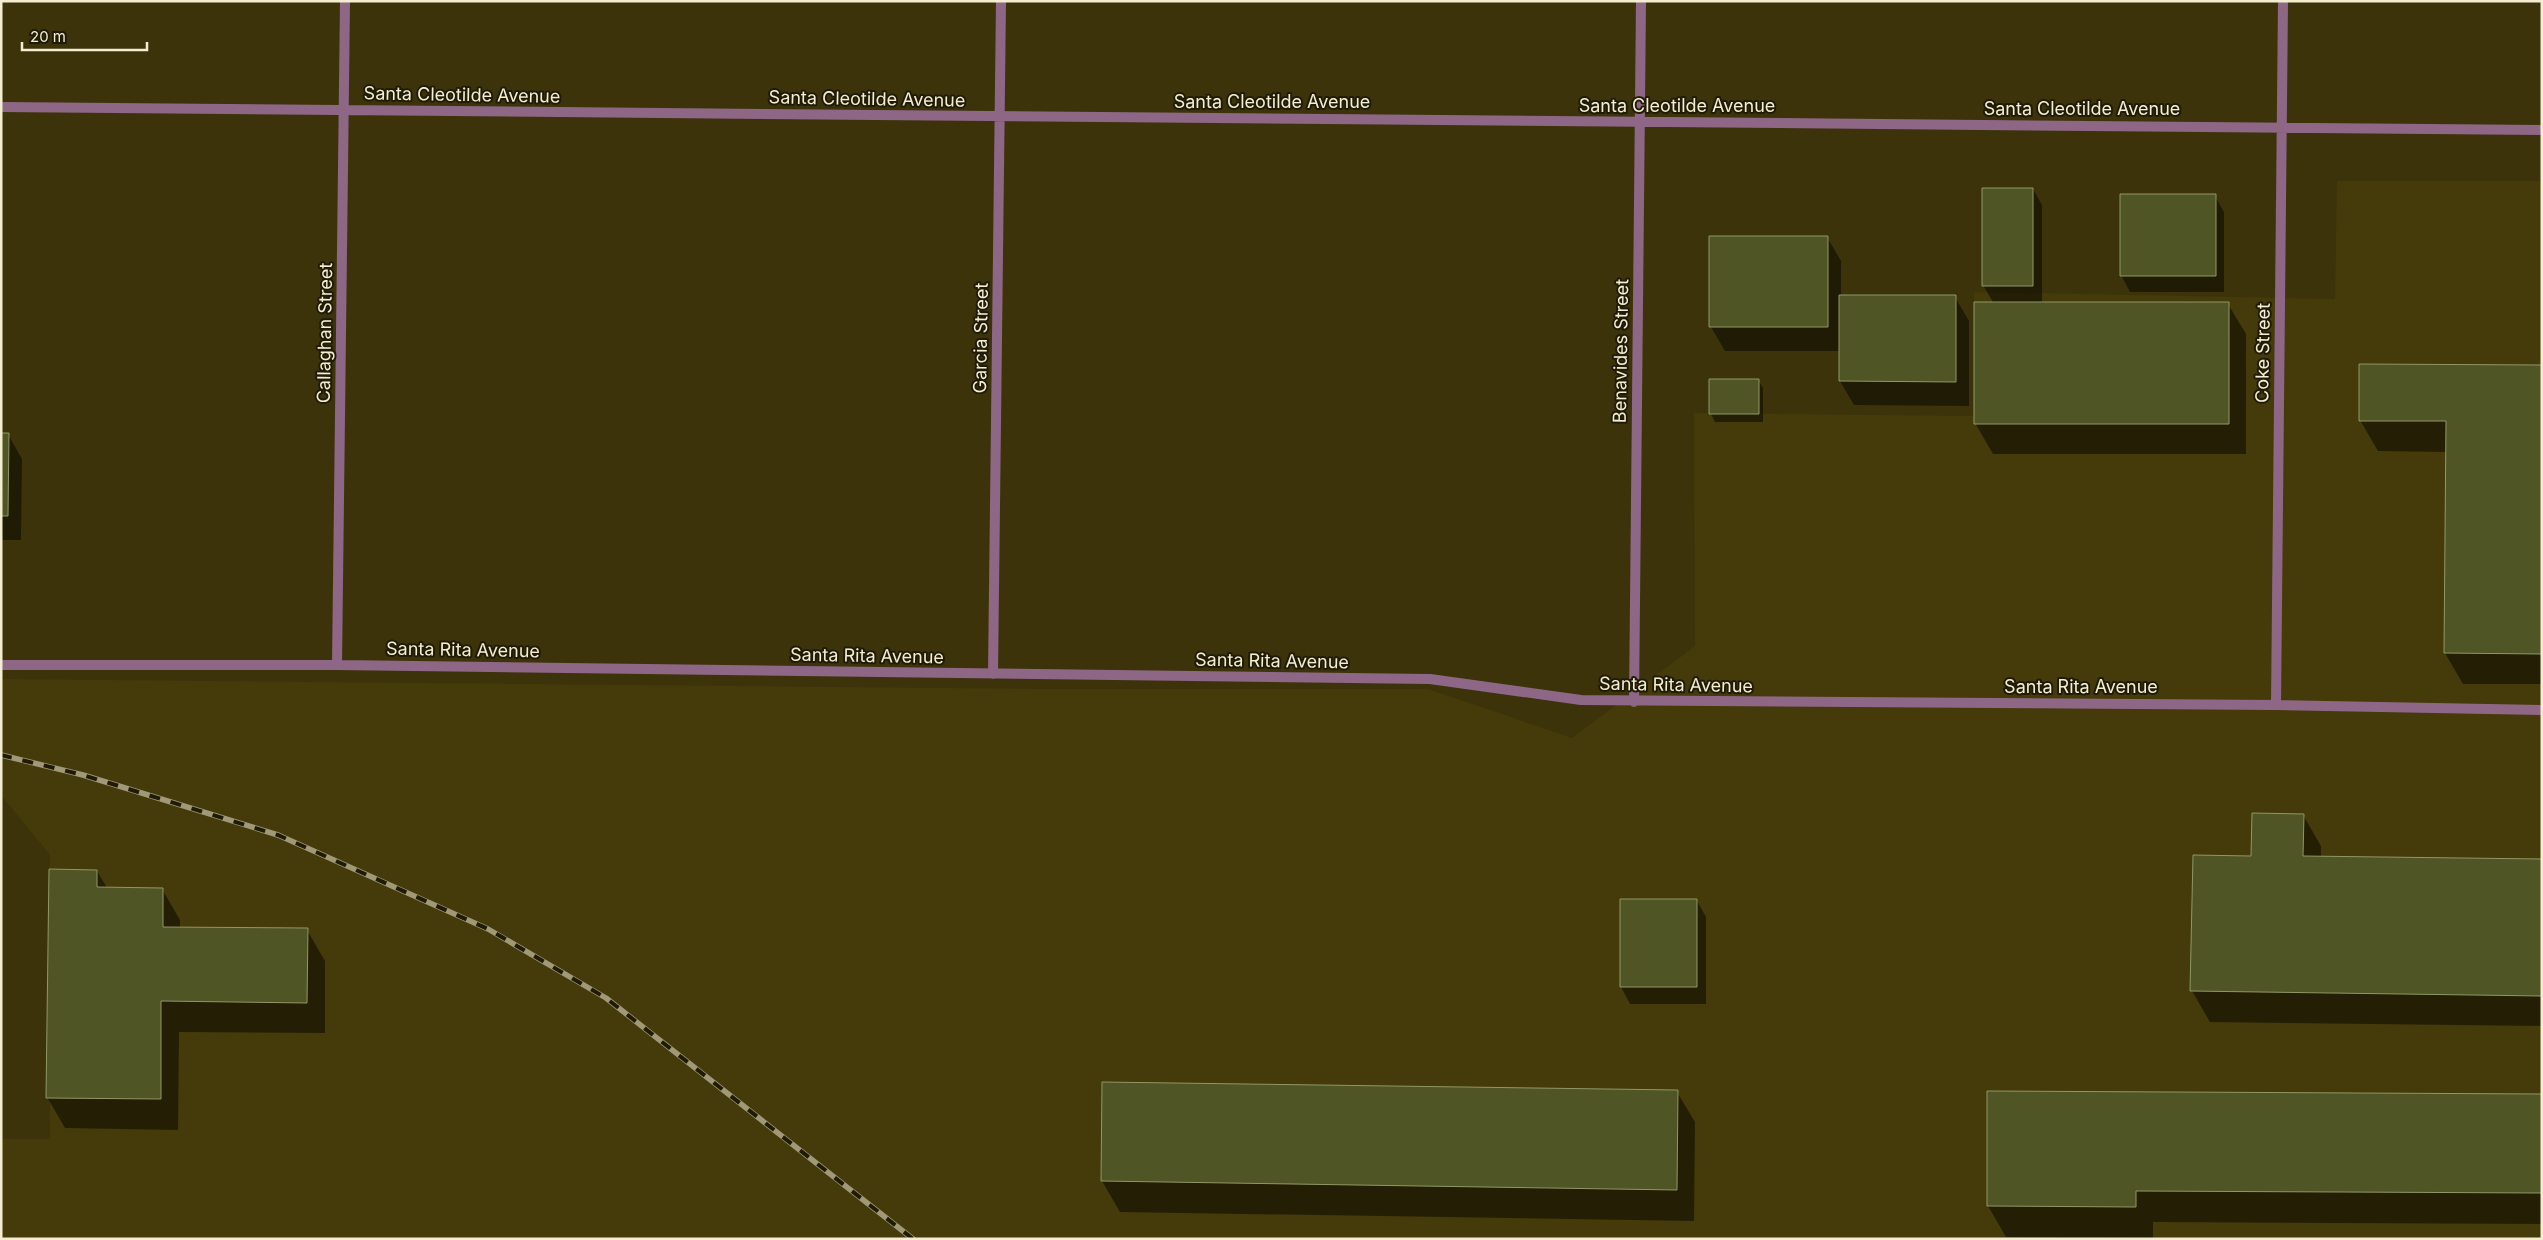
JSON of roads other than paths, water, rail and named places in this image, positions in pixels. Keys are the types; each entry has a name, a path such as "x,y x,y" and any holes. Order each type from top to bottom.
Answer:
{"street":[{"name":"Callaghan Street","path":"337,665 345,1"},
{"name":"Garcia Street","path":"993,674 1001,1"},
{"name":"Benavides Street","path":"1634,702 1641,1"},
{"name":"Coke Street","path":"2276,705 2283,1"},
{"name":"Santa Cleotilde Avenue","path":"1,107 2542,130"},
{"name":"Santa Rita Avenue","path":"1,665 337,665 1430,679 1581,700 1634,702 2276,705 2542,710"}],"railway":[{"path":"1,755 83,775 278,835 488,929 606,998 913,1239"}]}
